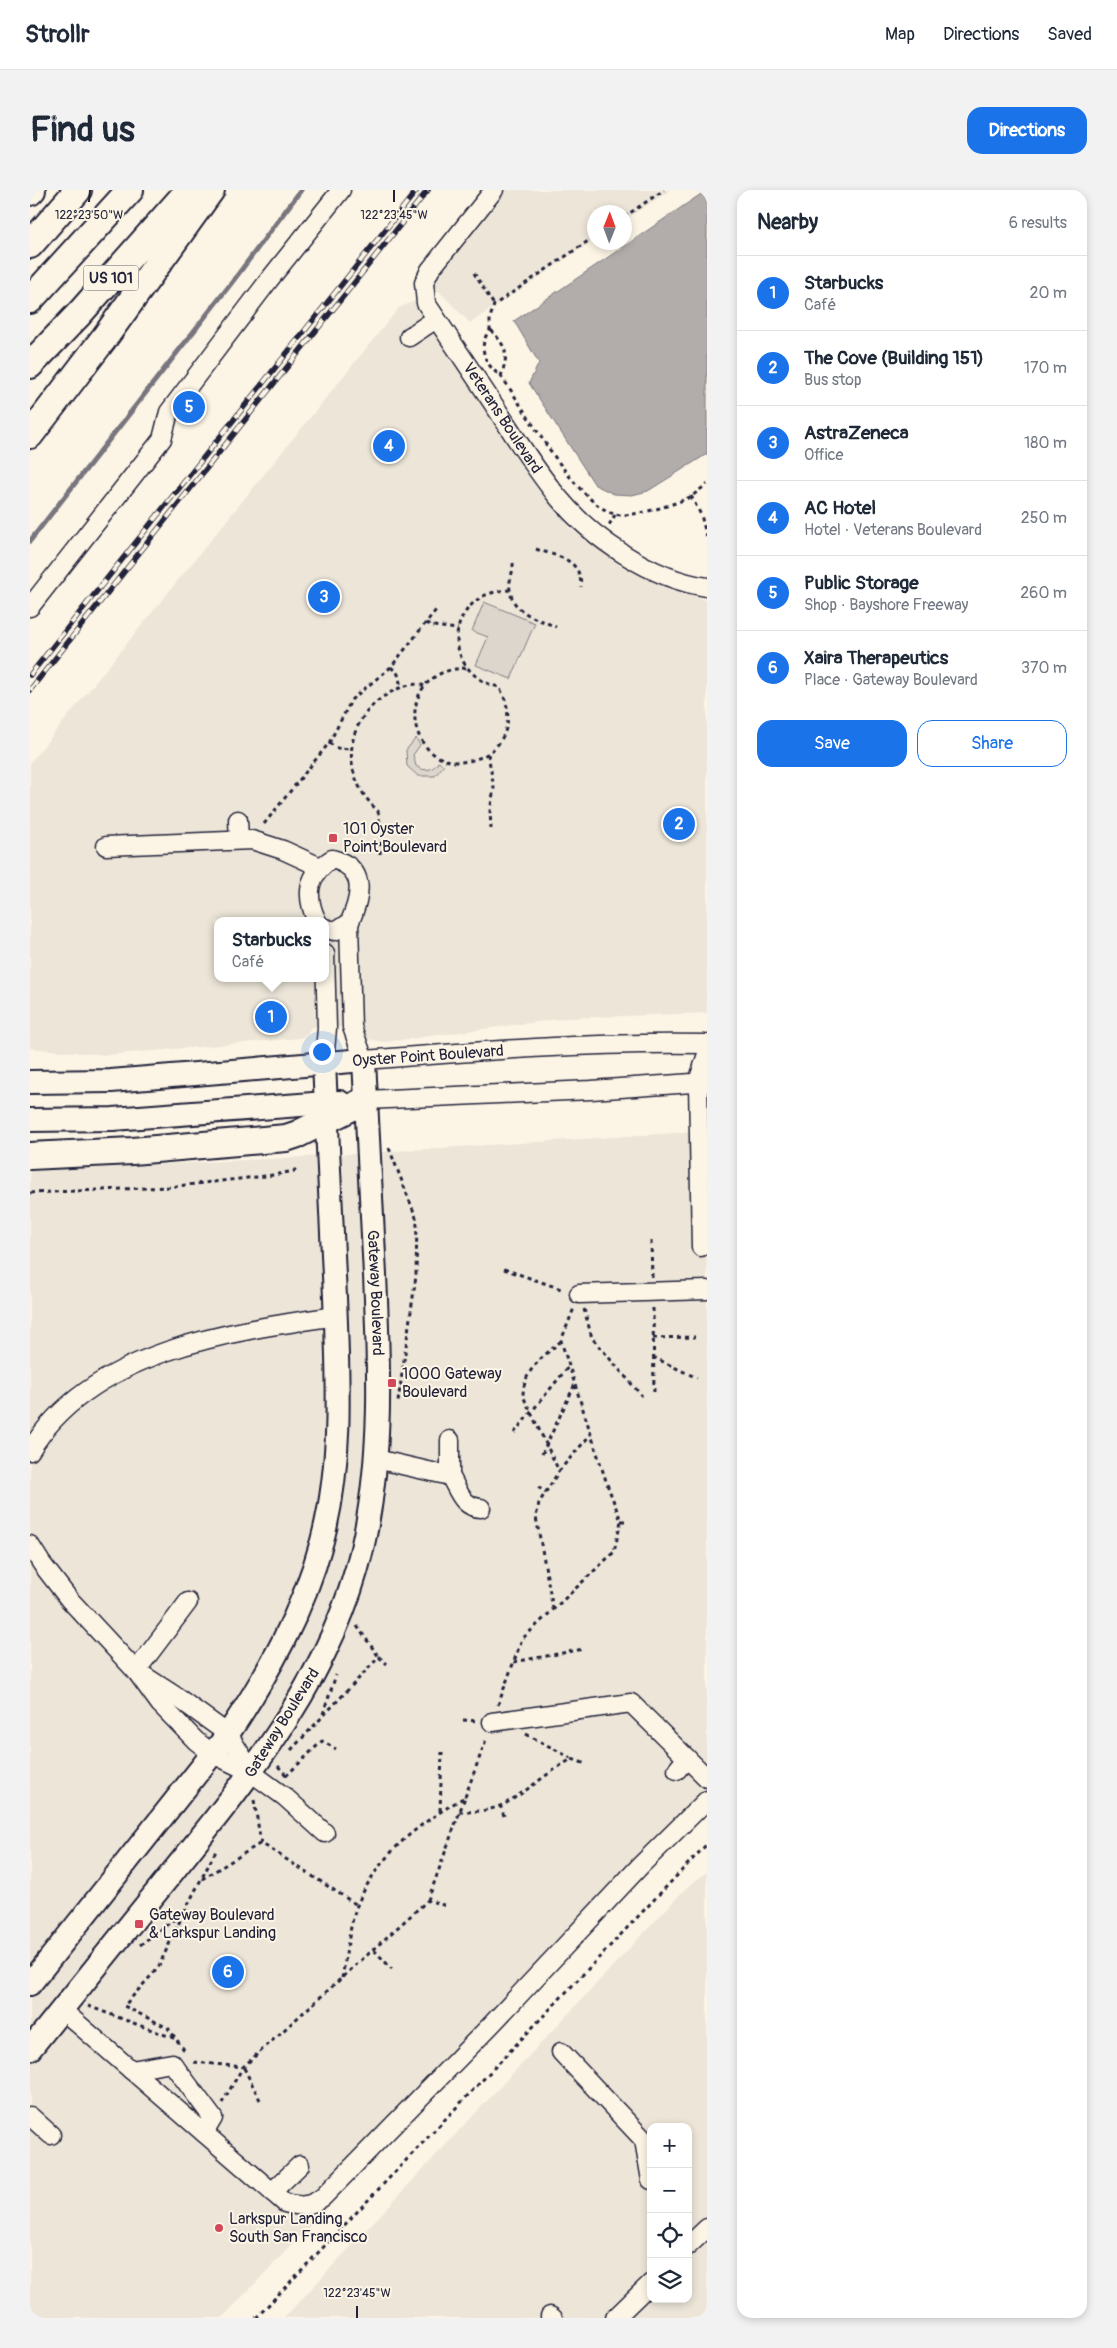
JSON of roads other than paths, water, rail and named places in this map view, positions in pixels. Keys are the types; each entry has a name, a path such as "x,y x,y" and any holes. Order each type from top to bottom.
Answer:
{"highway":[{"name":"US 101","path":"30,300 130,190"},
{"name":"US 101","path":"30,365 80,313 189,190"},
{"path":"30,435 105,337 211,190"},
{"path":"30,245 71,199"},
{"path":"30,1156 132,1151 286,1138 298,1134 326,1111 366,1100"}],"main road":[{"name":"Oyster Point Boulevard","path":"30,1082 112,1081 364,1060"},
{"name":"Gateway Boulevard","path":"30,2049 72,2007 253,1783 320,1663 344,1607 362,1551 376,1459 379,1369 364,1060"},
{"path":"30,1984 228,1734 257,1691 283,1645 306,1592 322,1541 332,1489 338,1438 336,1316 324,1063"},
{"path":"30,1120 113,1119 326,1111"}],"street":[{"path":"30,607 162,439 169,412 269,280 341,190"},
{"name":"Veterans Boulevard","path":"494,190 430,270 424,283 426,303 533,465 569,509 601,537 640,564 676,580 707,587"},
{"path":"409,337 436,318"},
{"path":"238,820 238,840"},
{"path":"106,846 252,840 283,850 320,867"},
{"path":"315,917 309,895 312,880 320,867 332,860 344,862 355,870 358,883 358,895 349,924 352,1027 364,1060"},
{"path":"329,929 334,931 349,924"},
{"path":"324,1063 327,1028 326,982"},
{"name":"Oyster Point Boulevard","path":"364,1060 461,1052 646,1043 707,1044"},
{"path":"701,1247 702,1082 707,1054"},
{"path":"366,1100 591,1090 702,1082"},
{"path":"579,1294 707,1290"},
{"path":"30,1451 35,1434 81,1394 127,1368 169,1350 215,1337 261,1327 336,1316"},
{"path":"450,1440 450,1476"},
{"path":"376,1459 450,1476 476,1505"},
{"path":"30,1545 69,1599 136,1671 160,1704 196,1742 253,1783 285,1797 325,1833"},
{"path":"136,1671 188,1602"},
{"path":"136,1671 174,1694 228,1734 253,1783"},
{"path":"497,1721 631,1703 682,1764 707,1778"},
{"path":"72,2007 132,2070 208,2126 285,2203 302,2207 312,2204 323,2197 491,2025 641,1865 707,1800"},
{"path":"561,2052 644,2140 649,2168"},
{"path":"132,2070 172,2063 208,2126"},
{"path":"30,2116 52,2135"},
{"path":"272,2192 300,2165"},
{"path":"615,2318 647,2287"}],"waterway":[{"path":"30,541 233,281 301,190"}],"railway":[{"path":"30,675 417,190"},
{"path":"30,690 428,190"}],"place":[{"name":"Public Storage","path":"189,407"},
{"name":"AC Hotel","path":"389,446"},
{"name":"AstraZeneca","path":"324,597"},
{"name":"The Cove (Building 151)","path":"679,824"},
{"name":"101 Oyster Point Boulevard","path":"333,838"},
{"name":"Starbucks","path":"271,1017"},
{"name":"1000 Gateway Boulevard","path":"392,1383"},
{"name":"Gateway Boulevard & Larkspur Landing","path":"139,1924"},
{"name":"Xaira Therapeutics","path":"228,1972"},
{"name":"Larkspur Landing South San Francisco","path":"219,2228"}]}
